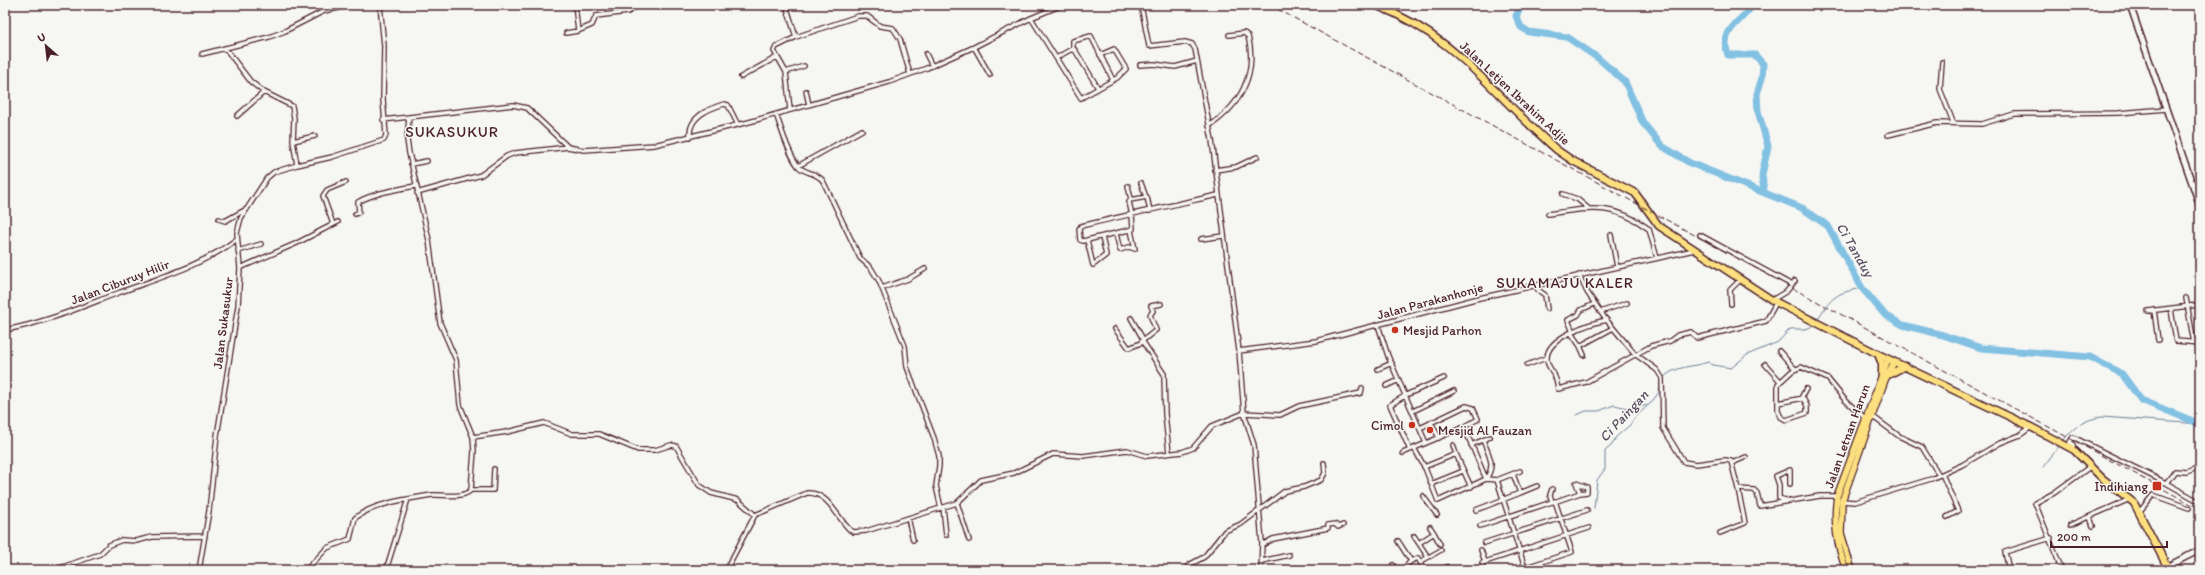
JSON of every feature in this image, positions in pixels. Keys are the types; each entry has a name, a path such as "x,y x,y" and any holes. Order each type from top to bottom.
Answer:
{"highway":[{"name":"Jalan Letjen Ibrahim Adjie","path":"1375,5 1412,22 1452,48 1557,150 1573,161 1635,193 1659,226 1774,302 1878,354 2031,426 2074,450 2102,478 2130,499 2140,511 2169,568"},
{"path":"1878,354 1885,375 1905,366"}],"main road":[{"name":"Jalan Letnan Harun","path":"1852,570 1841,533 1842,500 1848,472 1865,418 1891,360"},
{"name":"Jalan Letnan Harun","path":"1846,570 1836,534 1834,519 1837,496 1872,416 1885,375"}],"street":[{"path":"202,54 276,34 324,11 354,5"},
{"name":"Jalan Sukasukur","path":"199,570 205,536 217,436 238,306 240,268 237,239 241,218 270,174 381,142 386,135 383,120 384,46 380,5"},
{"path":"575,5 578,31"},
{"path":"625,5 626,12"},
{"path":"566,33 578,31 592,25 596,16 626,12 638,5"},
{"path":"786,5 796,37"},
{"path":"417,193 481,175 507,156 515,153 568,147 594,150 654,145 738,125 790,110 932,66 974,48 1031,18 1062,5"},
{"path":"1141,5 1149,46 1189,42 1195,49 1209,126 1215,170 1239,350 1244,414 1254,445 1262,545 1261,570"},
{"path":"2130,5 2200,206"},
{"path":"790,110 786,72 777,57 775,49 796,37 858,16 868,16 880,26 892,27 897,33 910,74"},
{"path":"1031,18 1080,98 1113,80 1126,69 1114,49 1100,55"},
{"path":"1209,126 1230,111 1248,78 1250,61 1248,36 1244,33 1229,35"},
{"path":"1072,49 1073,41 1090,36 1113,80"},
{"path":"225,48 246,77 264,92 292,106 294,118 293,141 297,165"},
{"path":"974,48 990,75"},
{"path":"1056,58 1072,49"},
{"path":"1072,49 1075,50 1098,88"},
{"path":"926,54 932,66"},
{"path":"741,77 777,57"},
{"path":"1140,65 1154,64 1175,67 1197,61"},
{"path":"1942,62 1940,89 1954,122"},
{"path":"786,72 804,66"},
{"path":"806,91 809,104"},
{"path":"237,116 264,92"},
{"path":"690,137 692,125 699,116 706,111 724,104 728,105 738,125"},
{"path":"383,120 499,106 522,106 527,108 568,147"},
{"path":"1888,135 1937,122 1982,124 2022,113 2119,113 2166,109"},
{"path":"776,114 793,158 798,166 807,172 820,176 860,258 873,271 882,288 905,346 907,367 934,438 939,456 936,486 942,508 946,535"},
{"path":"409,117 407,140 415,186 429,240 439,319 456,360 460,405 473,437 474,451 471,490"},
{"path":"798,166 862,130"},
{"path":"293,141 315,136"},
{"path":"1215,170 1236,167 1257,158"},
{"path":"411,164 427,161"},
{"path":"333,224 323,196 327,190 346,182"},
{"path":"1141,183 1150,211"},
{"path":"355,214 359,212 358,202 388,191 415,186"},
{"path":"1116,234 1120,250 1129,247 1135,249 1131,230 1133,227 1129,202 1131,199 1128,186"},
{"path":"1563,194 1577,199 1588,208"},
{"path":"1131,230 1087,240 1080,240 1079,229 1081,226 1218,195"},
{"path":"1131,199 1146,197"},
{"path":"1548,214 1588,208 1619,211 1646,227 1652,235 1657,258"},
{"path":"219,219 225,221 247,209"},
{"path":"240,268 338,222"},
{"path":"1611,235 1617,267"},
{"path":"1700,235 1792,286"},
{"path":"1201,239 1223,236"},
{"path":"1087,240 1093,266 1106,255 1102,237"},
{"name":"Jalan Ciburuy Hilir","path":"5,330 48,320 156,280 222,250 237,239"},
{"path":"238,251 260,244"},
{"name":"Jalan Parakanhonje","path":"1239,350 1316,341 1536,285 1695,250"},
{"path":"882,288 908,279 926,269"},
{"path":"1579,275 1594,304 1606,320 1635,354 1657,370 1662,379 1663,428 1681,459 1691,464 1725,460 1732,463 1746,457"},
{"path":"1731,304 1730,290 1740,280"},
{"path":"1546,358 1556,378 1557,387 1560,390 1601,375 1635,354 1651,346 1670,341 1678,335 1691,332 1697,338 1766,321 1776,296 1785,293 1795,281"},
{"path":"1536,285 1538,290 1545,295 1548,309"},
{"path":"2186,298 2194,343"},
{"path":"1600,312 1627,303"},
{"path":"1115,329 1129,348 1142,341 1156,330 1150,315 1153,311 1151,306 1161,304"},
{"path":"1584,355 1566,321 1578,315 1581,310 1594,304"},
{"path":"2148,311 2198,305"},
{"path":"2171,309 2175,339 2179,342 2200,343"},
{"path":"2154,310 2158,340"},
{"path":"1131,318 1142,341 1164,374 1165,414 1169,454"},
{"path":"1527,365 1546,358 1554,344 1572,332 1587,324 1606,320"},
{"path":"1378,325 1392,363 1426,442"},
{"path":"1580,346 1613,328"},
{"path":"1779,351 1795,369"},
{"path":"1378,369 1392,363"},
{"path":"1765,364 1780,381"},
{"path":"1801,398 1805,400 1807,413 1792,419 1781,417 1778,413 1778,387 1780,381 1795,369 1803,367 1828,380 1845,400 1865,418"},
{"path":"1410,450 1390,406 1406,395 1444,378"},
{"path":"1386,386 1399,380"},
{"path":"1778,403 1801,398 1806,389"},
{"path":"726,570 756,515 783,502 812,492 827,502 845,525 854,532 874,529 957,503 981,480 1014,473 1053,454 1083,456 1127,450 1146,456 1169,454 1188,450 1197,443 1208,428 1244,414 1280,416 1299,406 1339,399 1362,390"},
{"path":"1413,411 1454,391"},
{"path":"1403,453 1478,420 1473,408 1468,406 1420,428"},
{"path":"1872,416 1899,436 1922,447 1940,474 1958,511 1947,517"},
{"path":"1431,422 1439,438"},
{"path":"473,437 507,432 544,423 572,434 598,434 638,450 655,450 671,445 676,446 698,485 704,490 734,498 756,515"},
{"path":"1842,500 1855,502 1892,492 1940,474 2020,435 2031,426"},
{"path":"1464,427 1486,479"},
{"path":"2074,450 2074,445 2070,442 2073,437 2200,502"},
{"path":"1471,445 1490,438"},
{"path":"1430,505 1486,479 1491,472 1492,464 1483,440"},
{"path":"1453,444 1463,471 1471,487"},
{"path":"1414,448 1424,467 1438,501"},
{"path":"1424,467 1456,454"},
{"path":"1189,565 1204,557 1225,531 1241,524 1258,510 1286,491 1304,487 1321,480 1325,476 1324,463"},
{"path":"1720,532 1745,523 1732,463"},
{"path":"2062,570 2051,538 2035,503 2054,493 2091,466"},
{"path":"2166,484 2175,471 2186,472 2200,467"},
{"path":"306,570 327,548 350,539 354,530 354,521 357,516 381,504 432,495 464,494 471,490 493,490 494,469"},
{"path":"1431,484 1463,471"},
{"path":"1486,479 1497,480 1520,471"},
{"path":"1786,501 1779,498 1779,485 1776,476 1790,471 1790,484"},
{"path":"1514,474 1520,493"},
{"path":"1497,480 1525,568"},
{"path":"1476,510 1537,486"},
{"path":"1517,570 1572,552 1561,518 1550,495 1552,489"},
{"path":"1738,489 1754,490 1757,493 1760,506 1820,496 1837,496"},
{"path":"1480,526 1580,493"},
{"path":"1423,496 1437,515"},
{"path":"2140,511 2153,496 2189,508"},
{"path":"386,570 408,499"},
{"path":"2070,525 2090,518 2130,499"},
{"path":"957,503 969,540"},
{"path":"1484,543 1587,510"},
{"path":"908,518 913,540"},
{"path":"2090,518 2093,526"},
{"path":"1262,545 1273,539 1328,528 1328,525 1336,524 1338,528 1343,525"},
{"path":"1430,527 1440,544"},
{"path":"1484,570 1482,564 1485,562 1589,528"},
{"path":"1419,543 1434,533"},
{"path":"54,570 100,554 109,545 122,540 136,541 152,537 205,536"},
{"path":"1414,536 1428,557"},
{"path":"2008,570 2005,552 2051,538"},
{"path":"1398,541 1411,560"},
{"path":"1420,562 1441,550"},
{"path":"1481,550 1485,562"},
{"path":"2169,568 2200,550"},
{"path":"1262,561 1288,555"},
{"path":"1408,570 1406,566 1411,560 1418,558 1422,566 1420,570"},
{"path":"1393,565 1396,570"},
{"path":"1443,570 1447,567"}],"waterway":[{"name":"Ci Tanduy","path":"1522,5 1516,16 1521,27 1529,32 1567,37 1598,58 1625,82 1643,123 1662,146 1690,163 1802,208 1828,226 1862,288 1885,315 1903,325 1943,335 1981,348 2090,357 2122,374 2141,400 2200,424"},
{"path":"1753,5 1732,27 1726,39 1726,46 1728,55 1755,55 1763,64 1762,78 1757,94 1758,111 1768,146 1762,175 1764,192"},
{"name":"Ci Paingan","path":"1817,320 1835,297 1840,294 1862,288"},
{"name":"Ci Paingan","path":"1664,377 1673,371 1708,362 1713,365 1731,368 1747,355 1778,342 1790,329 1806,329 1814,324"},
{"name":"Ci Paingan","path":"1594,508 1597,480 1605,469 1605,451 1612,445 1616,437 1630,425 1635,417 1651,403 1659,392 1660,381"},
{"path":"1577,415 1586,411 1599,411 1614,405 1634,409 1647,405"},
{"path":"2063,441 2080,424 2102,417 2200,424"},
{"path":"2043,467 2060,445"}],"railway":[{"path":"1270,5 2200,509"}],"place":[{"name":"Mesjid Parhon","path":"1395,330"},
{"name":"Cimol","path":"1412,425"},
{"name":"Mesjid Al Fauzan","path":"1430,430"},
{"name":"Indihiang","path":"2157,486"}],"district":[{"name":"SUKASUKUR","path":"452,132"},
{"name":"SUKAMAJU KALER","path":"1565,283"}]}
